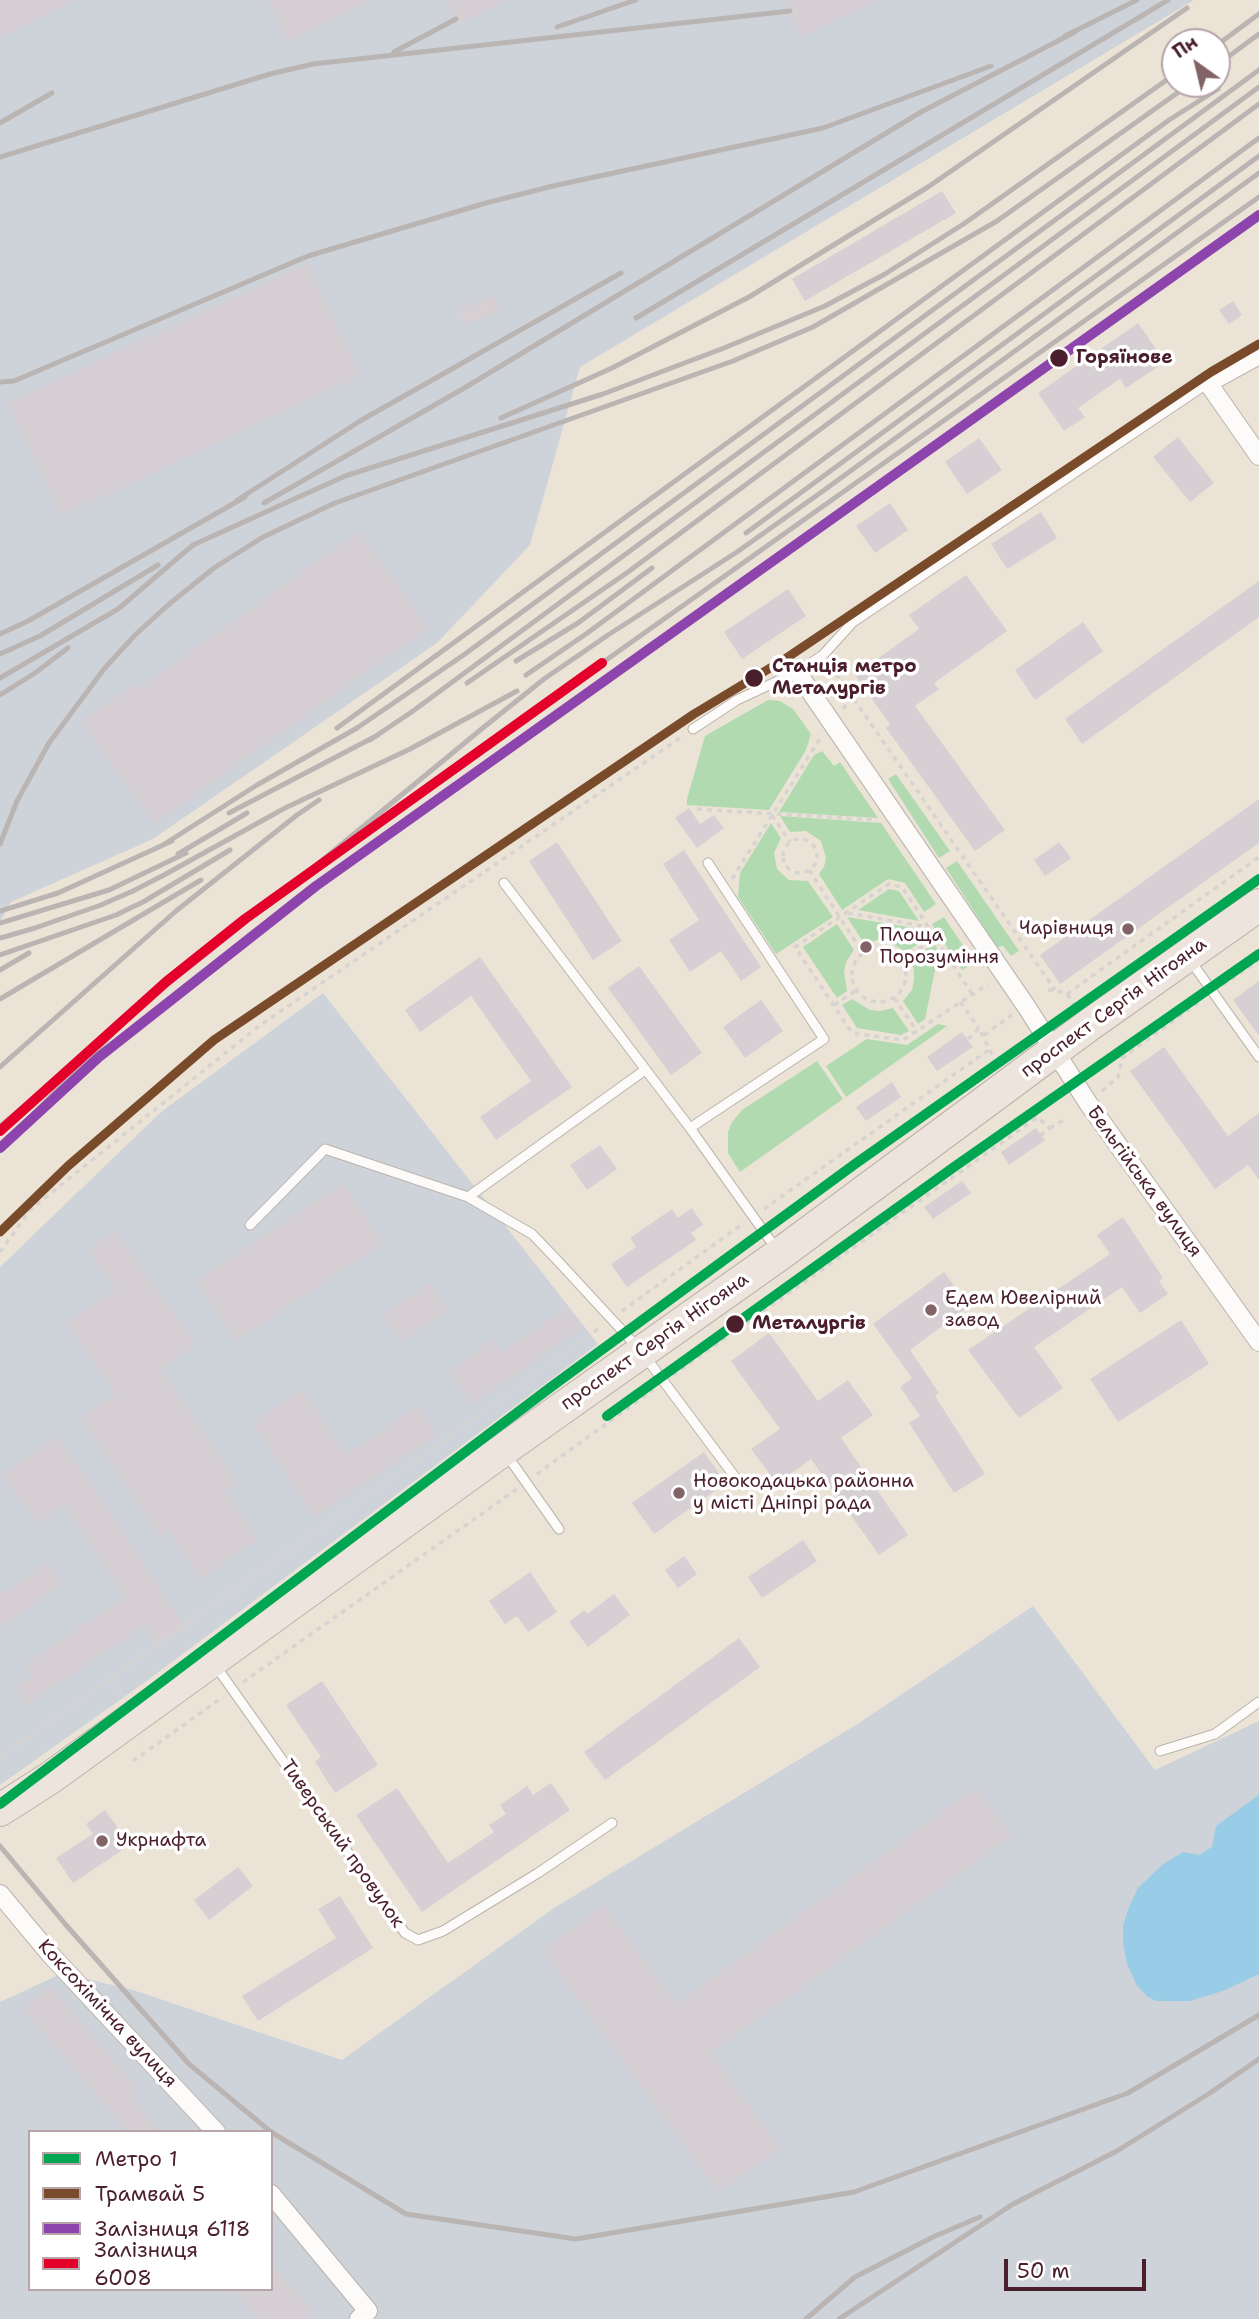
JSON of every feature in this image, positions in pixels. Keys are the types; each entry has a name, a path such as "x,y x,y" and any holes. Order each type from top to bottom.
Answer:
{"highway":[{"name":"проспект Сергія Нігояна","path":"0,1810 50,1778 503,1450 780,1254 1054,1051 1259,905"},
{"name":"проспект Сергія Нігояна","path":"0,1834 50,1778"}],"street":[{"path":"1259,355 1209,383 1259,456"},
{"name":"Бельгійська вулиця","path":"797,672 901,822 1088,1103 1259,1342"},
{"name":"Коксохімічна вулиця","path":"0,1894 50,1954 214,2130"},
{"path":"273,2196 368,2311 359,2319"}],"lane":[{"path":"694,729 737,700 797,672 823,654 853,622 1209,383"},
{"path":"690,1128 824,1039 708,863"},
{"path":"504,883 690,1128 780,1254"},
{"path":"1186,956 1259,1057"},
{"path":"468,1197 645,1070"},
{"path":"250,1225 325,1149 468,1197 531,1234 641,1351 741,1485"},
{"path":"503,1450 559,1529"},
{"name":"Тиверський провулок","path":"212,1661 405,1933 418,1940 443,1931 538,1873 612,1823"},
{"path":"1160,1751 1215,1734 1259,1702"}],"path":[{"path":"462,318 491,308"},
{"path":"823,654 1055,990"},
{"path":"725,889 832,722 852,696"},
{"path":"0,1252 30,1210 259,1026 694,729"},
{"path":"698,809 901,822"},
{"path":"772,814 790,842"},
{"path":"806,840 814,847 816,862 809,870 798,873 787,868 783,851 790,842 806,840"},
{"path":"1067,994 1259,857"},
{"path":"809,870 863,953"},
{"path":"972,994 902,887 889,884 794,947 852,1033 903,1040 1003,974"},
{"path":"846,912 929,927"},
{"path":"902,960 936,937"},
{"path":"875,947 885,948 893,951 902,960 907,974 906,984 894,998 876,1002 868,1000 857,990 852,980 852,971 854,963 863,953 875,947"},
{"path":"1099,1093 1118,1077 1122,1058 1259,960"},
{"path":"834,1005 857,990"},
{"path":"1048,990 1067,994 1074,1005"},
{"path":"894,998 917,1031"},
{"path":"961,1002 984,1035 995,1059"},
{"path":"984,1035 1013,1014"},
{"path":"968,1039 979,1028"},
{"path":"0,1756 990,1049"},
{"path":"1033,1114 1050,1128"},
{"path":"133,1762 1038,1117"},
{"path":"1041,1135 1063,1120"}],"shaded area":[{"path":"0,0 1194,0 580,367 530,545 437,643 153,839 11,902 0,922"},
{"path":"323,993 598,1344 144,1683 0,1785 0,1267 162,1111"},
{"path":"1033,1606 1155,1770 1259,1721 1259,2319 0,2319 0,2002 63,1973 133,1990 342,2060 554,1908 856,1725"}],"green space":[{"path":"768,700 780,701 793,709 811,734 806,750 769,810 687,805 705,736"},
{"path":"822,751 834,766 840,762 878,818 779,812 814,755"},
{"path":"896,774 950,851 939,858 888,779"},
{"path":"780,816 881,823 936,904 924,912 905,883 888,879 842,910 819,874 826,858 821,841 806,831 790,832"},
{"path":"771,823 781,838 774,853 777,869 789,880 808,881 833,917 776,954 738,897 740,873"},
{"path":"957,861 1019,951 1011,956 1003,946 997,947 946,868"},
{"path":"889,889 899,891 919,921 858,910"},
{"path":"847,917 926,930 930,936 906,952 888,941 864,943"},
{"path":"944,917 974,962 962,970 932,924"},
{"path":"837,924 854,950 846,962 844,972 847,991 837,998 803,947"},
{"path":"934,944 939,951 925,1019 918,1024 903,1001 912,990 914,980 911,959"},
{"path":"852,999 870,1010 893,1008 909,1031 901,1035 857,1028 842,1005"},
{"path":"938,1024 947,1026 846,1097 826,1066 867,1039 907,1045"},
{"path":"817,1061 843,1099 740,1172 728,1153 728,1132 732,1122 742,1110"}],"water":[{"path":"1259,1795 1259,1974 1223,1991 1190,2001 1156,2001 1148,1997 1137,1986 1127,1964 1123,1942 1123,1926 1138,1888 1162,1865 1183,1852 1199,1855 1212,1847 1216,1826"}],"building":[{"path":"0,0 75,0 0,37"},
{"path":"268,0 371,0 288,41"},
{"path":"447,0 509,0 459,24"},
{"path":"784,0 878,0 802,37"},
{"path":"942,191 956,213 805,301 792,279"},
{"path":"307,263 360,376 61,516 8,403"},
{"path":"494,296 500,312 465,325 459,309"},
{"path":"1233,301 1242,315 1229,324 1219,310"},
{"path":"1138,323 1165,362 1126,388 1120,379 1078,408 1085,417 1064,431 1038,393"},
{"path":"1178,437 1214,483 1190,502 1153,457"},
{"path":"979,438 1002,470 967,494 945,462"},
{"path":"890,503 908,530 875,553 856,526"},
{"path":"1041,512 1057,538 1007,569 991,544"},
{"path":"359,531 428,628 154,824 81,722 136,683 140,688"},
{"path":"966,575 1007,631 934,683 939,689 915,706 1005,830 975,851 886,728 890,724 855,675 919,629 909,615"},
{"path":"1259,581 1259,617 1082,744 1065,719"},
{"path":"788,589 806,616 742,659 724,632"},
{"path":"1083,622 1103,651 1035,700 1015,670"},
{"path":"1259,799 1259,843 1060,984 1040,955"},
{"path":"689,808 700,824 714,815 724,828 697,848 675,818"},
{"path":"557,842 622,941 593,960 529,861"},
{"path":"1059,842 1071,858 1045,876 1034,860"},
{"path":"684,850 761,967 741,981 721,951 690,972 669,940 699,920 663,864"},
{"path":"480,957 572,1087 496,1140 480,1117 531,1081 471,996 420,1032 405,1010"},
{"path":"639,966 702,1053 671,1075 608,988"},
{"path":"1259,981 1259,1036 1233,1000"},
{"path":"761,1000 783,1031 745,1058 723,1027"},
{"path":"962,1032 973,1047 937,1071 927,1057"},
{"path":"1164,1047 1228,1136 1259,1113 1259,1180 1248,1165 1215,1189 1130,1071"},
{"path":"892,1082 901,1097 866,1121 856,1107"},
{"path":"1036,1128 1045,1140 1009,1165 1001,1152"},
{"path":"600,1145 617,1169 587,1190 570,1165"},
{"path":"962,1181 971,1193 933,1219 924,1207"},
{"path":"343,1183 383,1243 236,1341 196,1281"},
{"path":"692,1208 703,1225 691,1233 696,1240 627,1287 611,1264 636,1247 630,1238 672,1209 678,1218"},
{"path":"1123,1217 1163,1278 1159,1281 1168,1294 1140,1313 1122,1287 1034,1347 1063,1388 1019,1418 968,1350 1110,1254 1097,1235"},
{"path":"115,1231 196,1344 161,1369 238,1483 225,1491 258,1539 201,1579 168,1530 159,1536 80,1418 116,1394 67,1323 116,1289 88,1250"},
{"path":"944,1272 969,1306 910,1350 939,1393 935,1396 985,1474 954,1493 909,1423 920,1416 900,1387 912,1378 873,1324"},
{"path":"430,1283 448,1310 401,1342 383,1315"},
{"path":"567,1307 582,1328 472,1405 448,1372 493,1339 502,1352"},
{"path":"1181,1320 1209,1364 1118,1422 1090,1379"},
{"path":"769,1333 818,1401 848,1380 873,1415 841,1438 908,1535 879,1555 811,1459 777,1484 751,1449 780,1429 731,1361"},
{"path":"303,1389 346,1455 417,1406 437,1435 314,1517 253,1423"},
{"path":"56,1436 92,1485 184,1626 157,1645 144,1626 26,1705 15,1688 32,1677 24,1665 125,1596 64,1505 38,1524 2,1475"},
{"name":"Новокодацька районна у місті Дніпрі рада","path":"704,1452 726,1483 654,1534 632,1503"},
{"path":"803,1540 817,1561 762,1598 748,1577"},
{"path":"684,1556 697,1574 678,1588 665,1570"},
{"path":"47,1562 62,1584 0,1628 0,1595"},
{"path":"530,1572 557,1612 528,1632 517,1616 505,1624 489,1601"},
{"path":"614,1594 630,1615 588,1647 569,1622 584,1610 587,1614"},
{"path":"739,1638 760,1667 605,1780 584,1752"},
{"path":"322,1681 378,1765 335,1793 315,1762 321,1757 286,1705"},
{"path":"551,1783 570,1810 422,1912 356,1815 397,1788 448,1863 494,1832 489,1825 506,1814 500,1805 527,1786 533,1795"},
{"path":"976,1787 1012,1836 711,2053 780,2148 718,2192 542,1950 604,1905 676,2004"},
{"path":"105,1810 130,1845 73,1883 56,1858 93,1834 86,1824"},
{"path":"238,1867 253,1886 209,1920 194,1900"},
{"path":"340,1896 373,1948 258,2021 242,1996 336,1938 318,1909"},
{"path":"50,1986 138,2089 130,2096 158,2130 126,2130 23,2009"},
{"path":"273,2266 313,2312 305,2319 259,2319 235,2291 273,2291"}],"railway":[{"path":"557,27 636,0"},
{"path":"1065,36 1137,0"},
{"path":"636,318 1168,0"},
{"path":"501,418 612,368 749,297 928,187 1187,8"},
{"path":"0,157 270,74 313,64 790,11"},
{"path":"1231,35 1259,14"},
{"path":"394,52 456,19"},
{"path":"264,503 466,387 921,112 1075,32"},
{"path":"1231,55 1259,34"},
{"path":"0,382 14,381 308,256 553,186 823,128 991,66"},
{"path":"163,845 257,785 357,728 465,654 1259,70"},
{"path":"0,678 118,609 193,545 345,476 603,394 825,306 885,274 965,223 1161,84"},
{"path":"370,740 1259,87"},
{"path":"0,123 52,93"},
{"path":"0,844 17,801 49,743 104,669 135,635 214,568 263,537 335,503 733,361 813,327 997,221 1170,98"},
{"path":"337,728 1169,120 1204,98"},
{"path":"467,683 628,572 1259,104"},
{"path":"526,675 586,634 1259,138"},
{"path":"746,533 1259,156"},
{"path":"303,876 544,679 737,552 1259,173"},
{"path":"602,663 1259,197"},
{"path":"236,501 360,421 621,273"},
{"path":"0,634 28,621 245,497"},
{"path":"0,654 40,636 158,565"},
{"path":"516,661 578,623 652,568"},
{"path":"0,695 68,648"},
{"path":"0,938 101,905 133,891 285,808 410,749 517,691"},
{"path":"229,813 378,735"},
{"path":"0,1067 176,911 319,800"},
{"path":"178,854 247,813"},
{"path":"0,911 58,893 172,841"},
{"path":"0,955 116,915 230,850"},
{"path":"0,923 109,890 186,853"},
{"path":"0,999 201,880"},
{"path":"0,970 29,953"},
{"path":"0,1148 144,1002"},
{"path":"0,1126 49,1086"},
{"path":"0,1846 189,2064 269,2130"},
{"path":"273,2133 406,2214 576,2239 854,2192 1128,2093 1259,2015"},
{"path":"839,2319 1013,2204 1117,2151 1259,2059"},
{"path":"806,2319 855,2277 935,2236 980,2217"}],"metro line":[{"name":"1","path":"0,1804 551,1387 855,1164 1259,879"},
{"name":"1","path":"607,1416 954,1167 1259,954"}],"tram line":[{"name":"5","path":"0,1232 68,1166 214,1040 694,714 785,659 1211,372 1259,344"}],"rail line":[{"name":"6118","path":"0,1148 99,1057 316,886 1259,215"},
{"name":"6008","path":"0,1131 166,982 245,919 602,663"}],"place":[{"name":"Горяїнове","path":"1059,358"},
{"name":"Станція метро Металургів","path":"754,678"},
{"name":"Чарівниця","path":"1128,929"},
{"name":"Площа Порозуміння","path":"866,947"},
{"name":"Едем Ювелірний завод","path":"931,1310"},
{"name":"Металургів","path":"735,1324"},
{"name":"Новокодацька районна у місті Дніпрі рада","path":"679,1493"},
{"name":"Укрнафта","path":"102,1841"}]}
